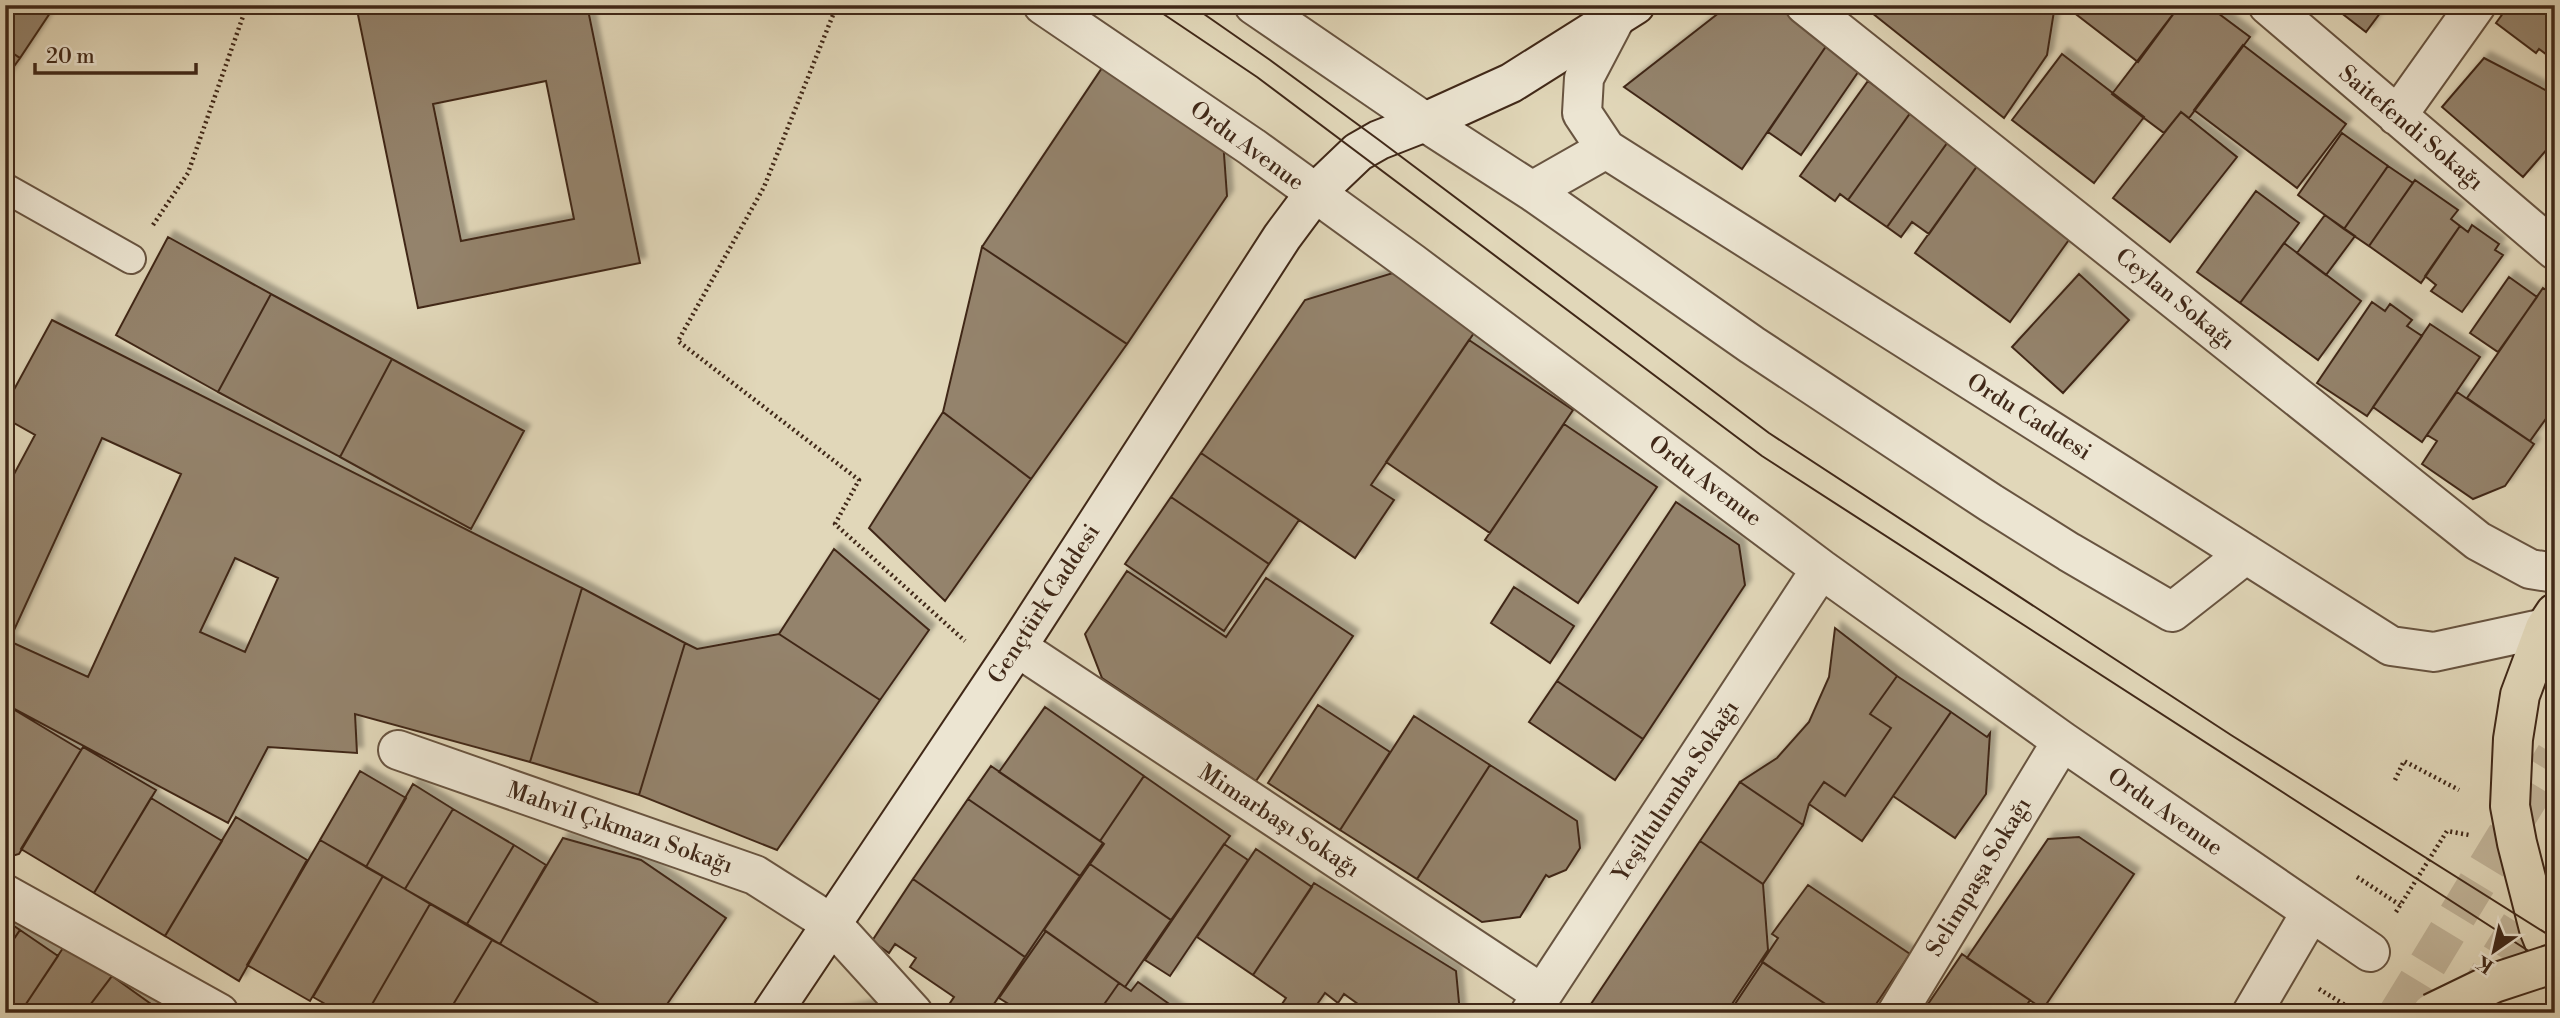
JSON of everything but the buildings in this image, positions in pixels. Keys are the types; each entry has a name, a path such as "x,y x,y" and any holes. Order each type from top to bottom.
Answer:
{"main road":[{"path":"2550,620 2520,695 2512,739 2510,806 2539,929 2555,969"},
{"path":"2431,1013 2494,983 2555,963"}],"street":[{"name":"Ordu Avenue","path":"1043,5 1252,147 1502,329 1821,569 2062,741 2370,952"},
{"path":"1254,5 1425,122 1532,191 1752,345 1968,488 2069,552 2172,612 2246,554"},
{"name":"Ceylan Sokağı","path":"1805,5 2479,541 2530,569 2555,573"},
{"name":"Saitefendi Sokağı","path":"2268,5 2555,250"},
{"path":"2397,116 2476,5"},
{"name":"Gençtürk Caddesi","path":"772,1013 1008,660 1275,248 1314,194 1358,152 1379,140 1511,83 1625,11"},
{"path":"1532,191 1606,149 1582,113 1584,78 1625,11"},
{"name":"Ordu Caddesi","path":"1606,149 2391,646 2434,652 2550,620"},
{"name":"Yeşiltulumba Sokağı","path":"1536,1003 1821,569"},
{"name":"Mimarbaşı Sokağı","path":"1008,660 1536,1003"},
{"name":"Selimpaşa Sokağı","path":"1897,1013 2062,741"},
{"name":"Mahvil Çıkmazı Sokağı","path":"398,750 755,875 832,924 913,1013"},
{"path":"5,894 219,1013"},
{"path":"2252,1013 2311,912"}],"lane":[{"path":"5,188 131,259"}],"path":[{"path":"131,259 188,173 247,5"},
{"path":"837,5 764,187 678,341 859,480 835,524 1008,660"},
{"path":"2395,780 2404,761 2459,790"},
{"path":"2370,952 2447,831"},
{"path":"2357,877 2400,905"}],"tunnel":[{"path":"2398,1013 2555,755"},
{"path":"2470,1005 2555,868"}],"tram line":[{"path":"1150,5 1257,77 1762,456 2555,968"},
{"path":"1191,5 1379,140 1769,433 2231,735 2555,939"}]}
